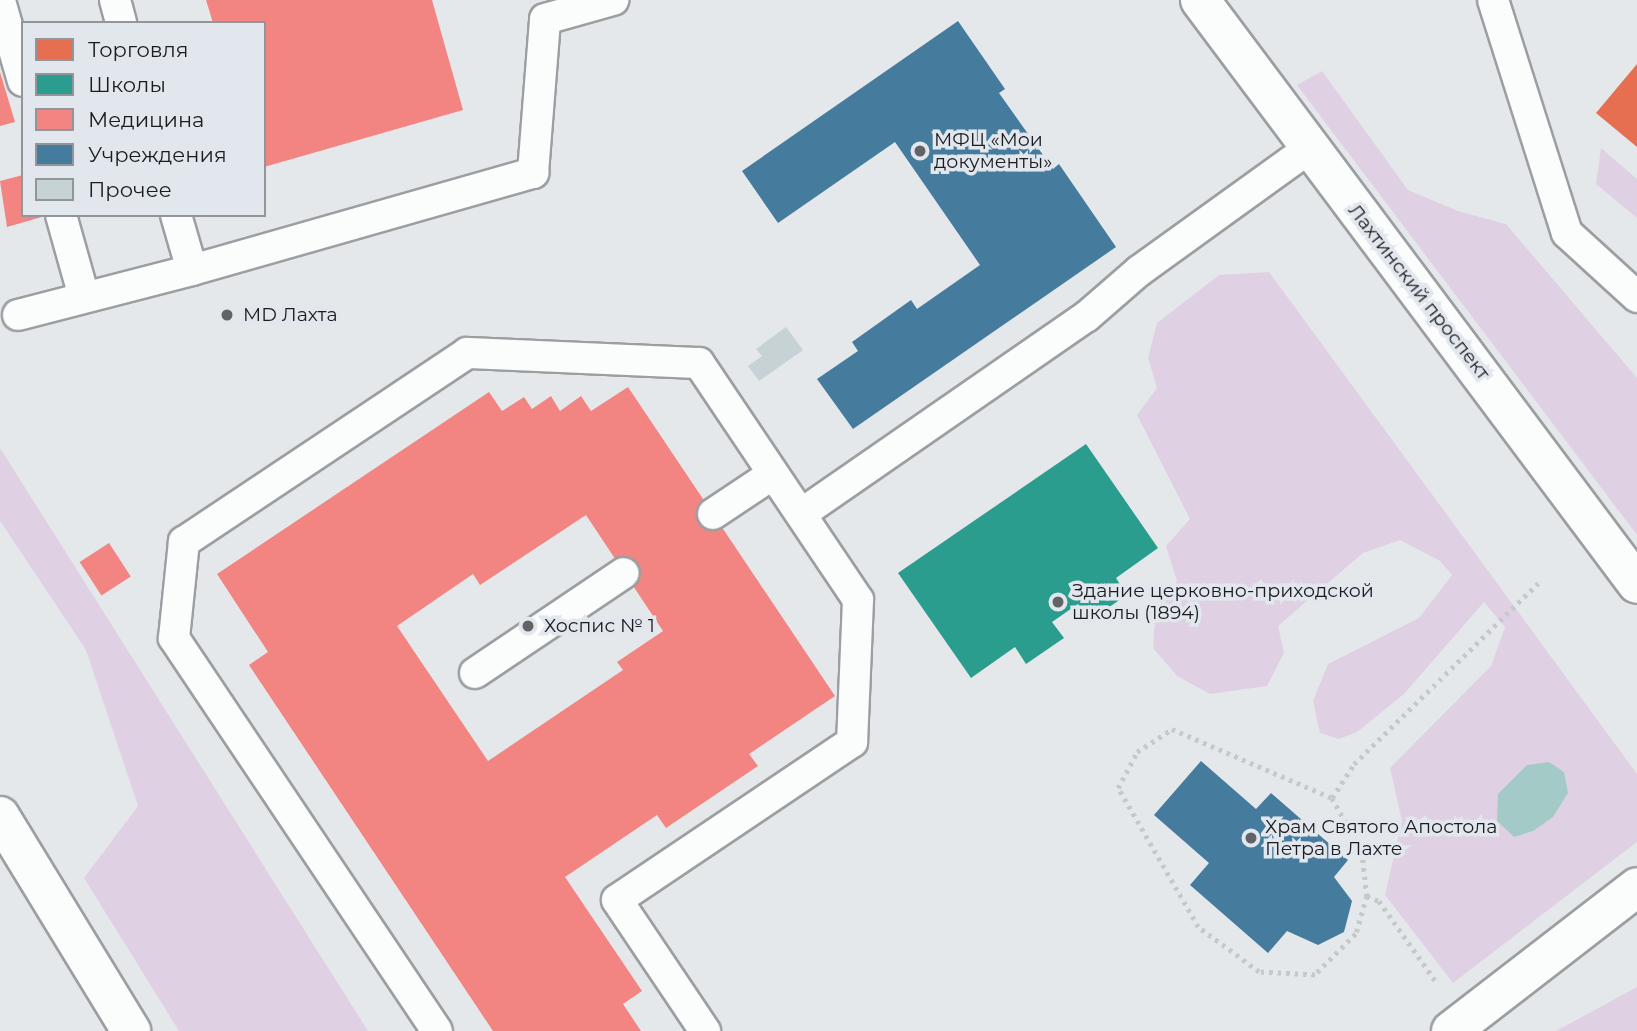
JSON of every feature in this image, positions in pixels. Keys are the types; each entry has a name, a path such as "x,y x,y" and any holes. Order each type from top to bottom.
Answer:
{"main road":[{"name":"Лахтинский проспект","path":"1200,0 1308,149 1637,584"},
{"path":"0,816 131,1031"},
{"path":"1457,1026 1637,887"}],"lane":[{"path":"115,0 120,21"},
{"path":"18,315 192,270 533,173 545,19 613,0"},
{"path":"1493,0 1567,233 1637,297"},
{"path":"0,1 21,74"},
{"path":"801,514 1086,317 1139,271 1308,149"},
{"path":"62,217 84,297"},
{"path":"177,217 192,270"},
{"path":"437,1031 174,638 184,542 467,353 699,363 858,600 852,742 617,900 705,1031"},
{"path":"713,513 773,474"},
{"path":"475,673 624,573"}],"path":[{"path":"1332,798 1354,764 1538,583"},
{"path":"1172,729 1332,798 1362,851 1367,896 1356,934 1315,975 1259,972 1198,928 1118,788 1137,752 1172,729"},
{"path":"1367,896 1379,901 1457,1026"}],"shaded area":[{"path":"1322,71 1408,190 1458,211 1506,224 1637,378 1637,535 1297,85"},
{"path":"1601,148 1637,179 1637,218 1596,184"},
{"path":"1269,272 1637,774 1637,842 1453,983 1385,895 1402,821 1390,768 1491,666 1505,627 1484,602 1404,694 1357,732 1339,739 1320,733 1313,701 1328,664 1419,618 1452,575 1440,561 1400,540 1363,553 1278,626 1284,653 1267,686 1210,694 1177,676 1153,648 1155,615 1177,581 1166,546 1190,519 1137,415 1157,388 1148,358 1157,323 1219,275"},
{"path":"0,448 368,1031 179,1031 84,878 138,806 86,650 0,521"},
{"path":"1637,987 1637,1031 1556,1031"}],"water":[{"path":"1549,762 1564,772 1568,793 1553,817 1533,831 1514,837 1497,821 1498,794 1527,765"}],"building: Торговля":[{"path":"1637,64 1637,147 1596,113"}],"building: Школы":[{"path":"1086,444 1158,548 1116,578 1127,595 1090,620 1078,604 1052,622 1064,638 1026,664 1015,647 971,678 898,573"}],"building: Медицина":[{"path":"206,0 432,0 463,110 266,166 266,21 212,21"},
{"path":"0,72 15,122 0,126"},
{"path":"21,176 21,217 42,217 7,227 0,181"},
{"path":"628,387 835,696 749,754 758,766 666,828 657,815 565,877 642,991 623,1004 641,1031 493,1031 249,665 268,652 217,574 489,392 502,411 524,397 532,409 551,396 560,411 581,396 591,411","holes":["586,515 663,631 617,662 623,670 488,761 397,626 473,574 480,585"]},
{"path":"109,543 131,577 101,596 80,562"}],"building: Учреждения":[{"path":"958,21 1005,89 999,93 1053,169 1059,164 1116,247 853,429 817,379 858,351 852,342 911,300 917,309 980,265 895,142 778,223 742,171"},
{"name":"Храм Святого Апостола Петра в Лахте","path":"1201,761 1256,809 1271,793 1348,860 1334,877 1352,901 1344,932 1318,945 1287,931 1268,953 1190,885 1209,863 1154,815"}],"building: Прочее":[{"path":"786,327 803,350 759,381 748,366 762,356 756,349"}],"place":[{"name":"МФЦ «Мои документы»","path":"920,151"},
{"name":"MD Лахта","path":"227,315"},
{"name":"Здание церковно-приходской школы (1894)","path":"1058,602"},
{"name":"Хоспис № 1","path":"528,626"},
{"name":"Храм Святого Апостола Петра в Лахте","path":"1251,838"}]}
